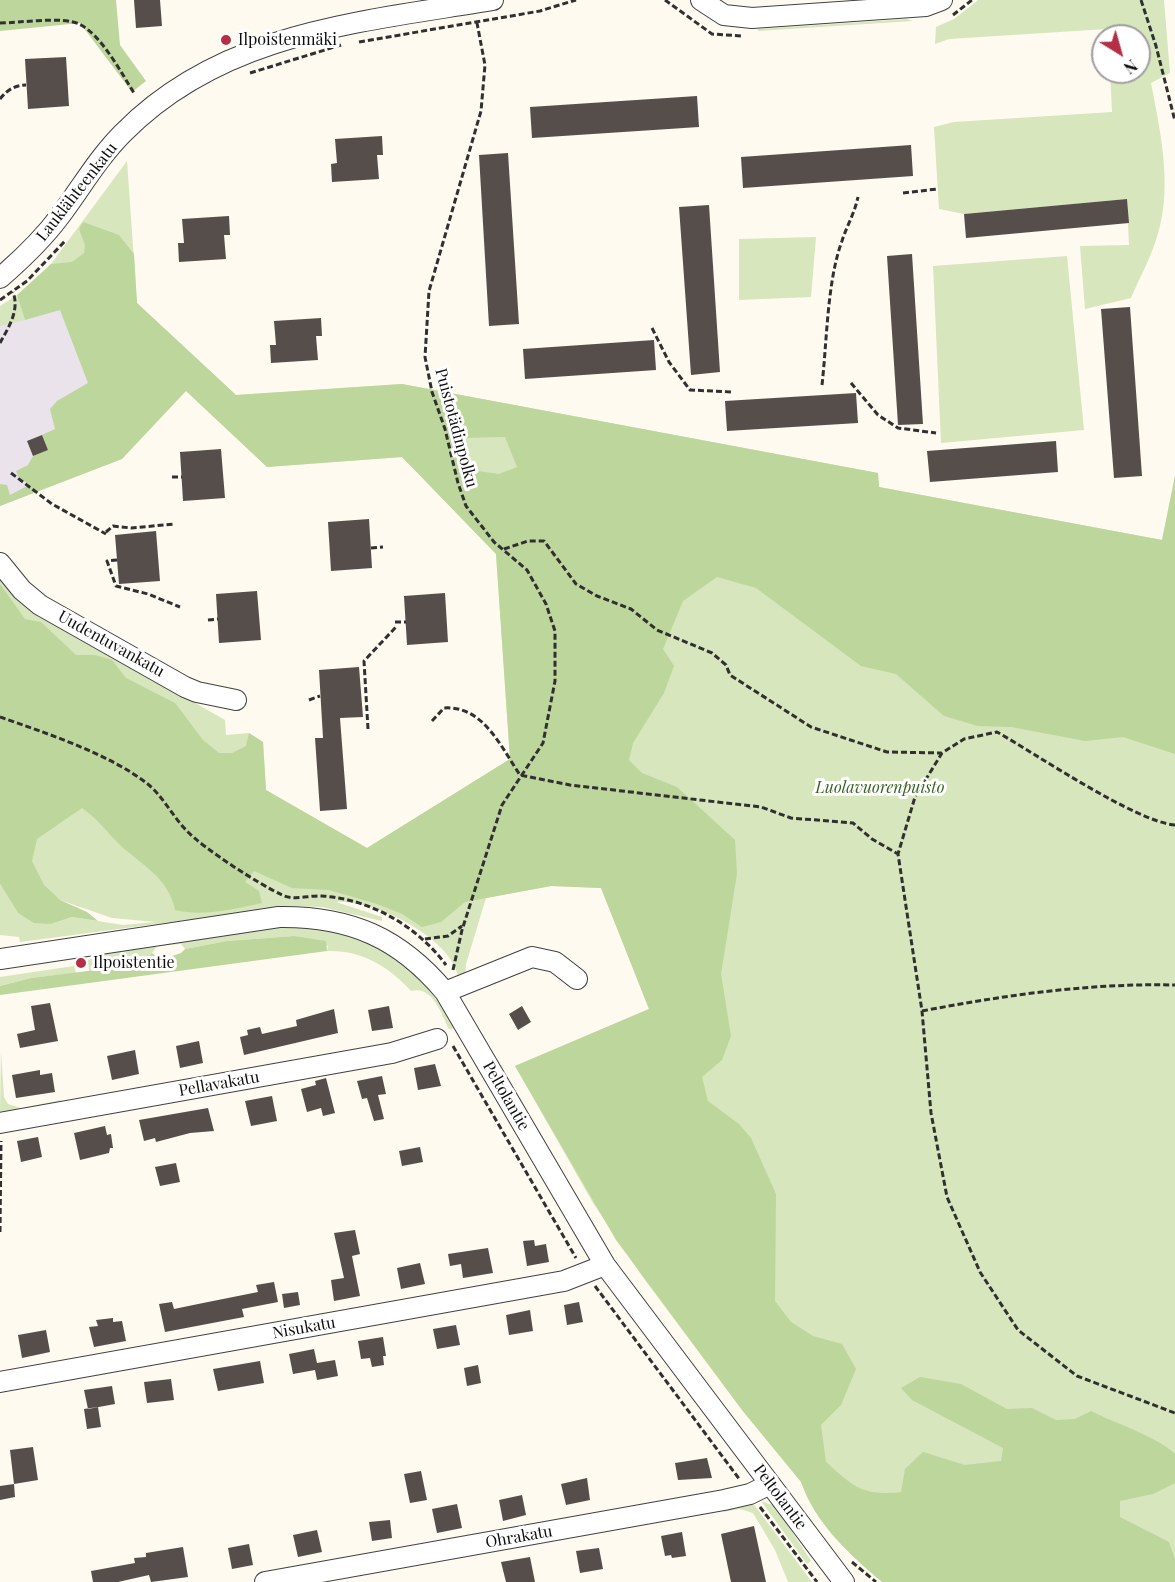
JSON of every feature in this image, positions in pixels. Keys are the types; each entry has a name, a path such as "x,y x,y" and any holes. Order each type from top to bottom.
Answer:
{"street":[{"name":"Lauklähteenkatu","path":"7,285 98,162 125,132 164,98 212,67 262,47 342,26 493,0"},
{"path":"700,0 711,9 737,18 926,6 942,0"},
{"name":"Uudentuvankatu","path":"0,563 22,590 40,605 185,687 197,692 236,700"},
{"name":"Peltolantie","path":"0,959 261,918 316,918 352,926 398,948 449,983 605,1264 844,1582"},
{"path":"449,983 532,957 555,962 577,979"},
{"name":"Pellavakatu","path":"1,1123 392,1053 437,1039"},
{"name":"Nisukatu","path":"0,1382 564,1281 605,1264"},
{"name":"Ohrakatu","path":"265,1582 724,1500 750,1494 770,1484"}],"path":[{"path":"357,42 540,11 576,0"},
{"path":"1141,0 1156,46 1175,121"},
{"path":"0,23 68,21 80,24 105,50 134,93"},
{"name":"Puistotädinpolku","path":"449,983 464,924 502,805 520,775 539,752 546,734 555,681 555,631 537,583 518,560 489,536 466,506 458,483 446,429 432,392 425,357 429,291 482,111 485,65 477,23"},
{"path":"245,74 346,44"},
{"path":"0,99 17,85 26,85"},
{"path":"903,193 938,189"},
{"path":"822,385 833,287 842,241 853,219 858,197"},
{"path":"0,300 7,285 47,262 69,234"},
{"path":"0,343 14,316 16,305 7,285"},
{"path":"652,328 669,362 690,390 733,392"},
{"path":"851,383 878,415 898,428 936,433"},
{"path":"11,473 52,504 106,533 114,526 131,528 175,524"},
{"path":"172,477 182,477"},
{"path":"504,549 528,541 544,541 576,584 597,596 631,609 657,630 712,653 726,665 730,675 811,727 887,752 942,753"},
{"path":"371,548 383,547"},
{"path":"117,560 107,561 116,586 148,594 180,607"},
{"path":"208,620 218,619"},
{"path":"395,622 406,622"},
{"path":"368,729 364,660 396,627"},
{"path":"309,700 320,696"},
{"path":"432,720 444,708 462,708 471,712 495,738 520,775 570,785 761,807 790,818 853,823 872,839 898,854"},
{"path":"0,717 48,734 128,770 151,787 174,818 201,844 283,896 321,896 346,900 383,914 424,939 449,983"},
{"path":"1175,825 1162,824 1108,796 997,732 964,739 942,753 915,797 898,854 922,1011 932,1113 947,1197 980,1272 1018,1330 1077,1376 1175,1413"},
{"path":"424,939 448,936 464,924"},
{"path":"922,1011 986,999 1121,984 1175,985"},
{"path":"0,1232 1,1123"},
{"path":"848,1558 876,1582"}],"shaded area":[{"path":"51,264 186,390 122,459 0,506 0,311 11,307"}],"green space":[{"path":"0,0 116,0 120,45 146,81 132,92 80,23 0,31"},
{"path":"978,0 1164,0 1170,73 1151,83 1151,24 1091,24 1091,30 949,39 935,44 936,27 954,19"},
{"path":"907,19 913,21 758,31 758,29"},
{"path":"1151,83 1162,143 1164,203 1155,243 1131,298 1085,309 1080,246 1129,245 1127,199 964,214 939,209 934,127 954,122 1112,112 1111,84"},
{"name":"Luolavuorenpuisto","path":"127,161 137,303 236,395 402,384 878,473 879,487 1162,540 1175,476 1175,1582 884,1582 742,1410 642,1276 593,1203 515,1066 649,1009 601,888 551,886 486,898 466,964 465,979 458,976 452,961 426,935 389,914 352,903 336,902 382,917 382,921 322,907 293,906 20,942 19,937 0,935 0,884 18,913 51,924 72,917 123,925 156,922 112,918 60,900 0,857 0,577 35,611 225,720 226,735 249,733 263,742 266,790 367,848 510,759 496,554 402,457 267,467 51,264"},
{"path":"83,222 119,235 134,254 137,303 236,395 402,384 878,473 879,487 1162,540 1175,476 1175,754 1123,737 1085,741 1011,727 978,726 944,716 896,674 861,666 756,588 717,577 683,601 663,649 674,666 664,693 633,743 629,760 642,773 677,787 735,840 737,874 721,974 731,1036 722,1060 702,1077 708,1101 739,1124 751,1138 776,1194 775,1301 791,1322 813,1336 842,1344 856,1369 841,1405 821,1425 826,1462 859,1488 877,1493 888,1493 901,1492 905,1469 923,1452 965,1465 1001,1461 1003,1448 912,1400 901,1388 920,1377 961,1384 1007,1409 1032,1408 1056,1420 1075,1419 1091,1411 1147,1436 1175,1454 1175,1483 1153,1494 1120,1501 1120,1517 1169,1542 1175,1559 1175,1582 882,1582 834,1537 815,1511 801,1482 742,1410 616,1240 515,1066 649,1009 601,888 551,886 465,902 441,922 422,927 402,914 377,904 329,890 292,888 254,871 245,882 259,891 262,903 218,911 186,912 175,910 172,898 159,879 82,808 37,839 32,861 44,885 60,900 87,912 98,921 72,917 51,924 34,923 18,913 0,884 0,584 25,619 41,622 76,655 95,655 112,660 126,678 175,703 203,740 219,753 232,753 246,746 249,733 263,742 266,790 367,848 510,759 496,554 402,457 267,467 186,391 122,459 0,506 0,484 7,485 10,495 29,485 18,476 16,471 28,465 33,456 48,450 42,435 55,429 50,409 57,401 88,383 60,310 25,320 17,295 51,264 72,262 84,253 85,245 79,229","holes":["505,437 517,467 499,474 464,469 459,438"]},
{"path":"816,237 811,297 739,300 739,239"},
{"path":"1067,256 1084,430 941,443 933,266"},
{"path":"17,295 25,320 0,326 0,306"},
{"path":"279,926 308,927 335,932 360,940 382,951 404,966 423,984 456,1028 449,1029 431,996 419,990 411,991 393,974 374,961 352,953 327,951 328,946 294,936 227,941 185,949 181,944 157,946 148,959 137,965 89,971 88,960 121,949"},
{"path":"294,936 326,941 327,951 0,995 0,986 31,978 137,965 148,959 152,953 160,960 181,953 185,949 227,941"},
{"path":"74,966 76,973 31,978 0,986 0,977"},
{"path":"1,1051 4,1097 8,1104 21,1108 61,1100 61,1108 4,1115 0,1112"},
{"path":"761,1501 775,1506 811,1561 807,1564"},
{"path":"752,1502 812,1582 788,1582 775,1550 753,1513 740,1509 723,1512 726,1507"}],"building":[{"path":"134,0 160,0 162,26 136,28"},
{"path":"66,57 69,106 28,109 25,59"},
{"path":"697,96 699,127 532,138 530,107"},
{"path":"382,136 383,155 377,155 379,179 332,182 331,164 337,163 335,139"},
{"path":"911,145 913,176 743,188 741,157"},
{"path":"508,153 519,324 489,326 479,155"},
{"path":"1127,199 1129,223 966,238 964,214"},
{"path":"709,205 720,372 691,375 679,207"},
{"path":"229,216 230,235 224,235 226,259 179,262 178,243 184,243 182,219"},
{"path":"912,254 923,424 898,425 887,256"},
{"path":"1130,307 1142,476 1114,478 1101,309"},
{"path":"321,318 322,336 316,336 318,360 271,363 270,345 276,345 274,321"},
{"path":"654,340 656,370 525,379 523,349"},
{"path":"856,393 858,423 727,431 725,401"},
{"path":"42,435 48,450 33,456 27,441"},
{"path":"1056,441 1058,472 930,482 927,451"},
{"path":"221,449 225,498 183,501 180,452"},
{"path":"369,519 372,568 331,571 328,522"},
{"path":"156,531 160,581 119,584 115,535"},
{"path":"257,591 261,640 219,643 216,594"},
{"path":"445,593 448,642 407,645 404,596"},
{"path":"359,667 363,717 340,718 347,809 320,811 315,738 323,738 319,670"},
{"path":"50,1003 58,1041 20,1048 17,1034 35,1030 31,1006"},
{"path":"389,1006 393,1028 372,1031 368,1010"},
{"path":"522,1006 531,1022 518,1030 509,1014"},
{"path":"334,1009 338,1033 244,1055 240,1037 248,1035 247,1030 260,1027 262,1034 297,1026 296,1020"},
{"path":"199,1041 203,1063 180,1068 176,1046"},
{"path":"135,1050 139,1074 112,1080 107,1056"},
{"path":"435,1064 441,1086 418,1090 414,1068"},
{"path":"40,1070 40,1075 52,1073 55,1092 16,1098 12,1075"},
{"path":"382,1076 386,1094 378,1095 384,1119 374,1121 367,1098 362,1099 357,1081"},
{"path":"326,1078 335,1113 323,1116 321,1108 307,1112 301,1089 316,1085 315,1081"},
{"path":"272,1096 277,1121 251,1126 245,1101"},
{"path":"208,1108 214,1131 190,1133 156,1142 155,1138 144,1141 139,1120"},
{"path":"105,1126 107,1135 111,1134 113,1148 110,1148 109,1153 80,1160 74,1133"},
{"path":"38,1137 42,1157 21,1162 17,1141"},
{"path":"420,1147 423,1162 402,1166 399,1151"},
{"path":"176,1163 180,1182 160,1186 155,1167"},
{"path":"355,1230 360,1254 352,1256 360,1296 334,1301 331,1280 344,1278 334,1233"},
{"path":"534,1240 535,1246 546,1244 549,1262 527,1266 523,1241"},
{"path":"488,1248 493,1273 463,1278 461,1264 450,1266 448,1254"},
{"path":"420,1263 425,1284 401,1289 397,1268"},
{"path":"274,1282 278,1302 242,1309 244,1317 165,1332 159,1304 172,1302 174,1309 258,1292 256,1285"},
{"path":"298,1292 300,1305 284,1308 282,1294"},
{"path":"579,1302 583,1322 567,1325 564,1305"},
{"path":"530,1310 533,1331 509,1335 506,1315"},
{"path":"113,1318 113,1322 122,1321 126,1341 94,1347 89,1327 98,1326 96,1320"},
{"path":"456,1325 460,1345 437,1349 433,1329"},
{"path":"46,1330 50,1352 22,1358 18,1335"},
{"path":"383,1337 386,1356 383,1356 384,1365 372,1367 370,1358 361,1359 358,1341"},
{"path":"314,1349 317,1363 335,1360 338,1376 317,1380 315,1370 293,1374 289,1354"},
{"path":"260,1361 264,1383 218,1391 213,1369"},
{"path":"478,1365 481,1383 467,1386 464,1368"},
{"path":"171,1379 174,1400 147,1403 144,1382"},
{"path":"112,1386 115,1404 88,1409 84,1390"},
{"path":"98,1407 101,1427 87,1429 84,1409"},
{"path":"33,1447 38,1480 14,1484 10,1450"},
{"path":"707,1458 712,1478 678,1480 675,1463"},
{"path":"421,1471 427,1500 410,1503 404,1474"},
{"path":"587,1478 590,1500 566,1505 561,1484"},
{"path":"14,1484 15,1497 0,1500 0,1486"},
{"path":"522,1495 526,1515 503,1521 499,1500"},
{"path":"457,1504 462,1528 437,1533 432,1509"},
{"path":"390,1520 392,1538 372,1541 369,1522"},
{"path":"754,1526 766,1582 731,1582 721,1534"},
{"path":"317,1530 322,1552 298,1557 293,1535"},
{"path":"682,1532 686,1556 672,1558 671,1555 665,1556 661,1536"},
{"path":"249,1544 253,1565 232,1569 228,1548"},
{"path":"183,1547 188,1577 151,1582 149,1575 118,1582 93,1582 91,1571 135,1563 134,1558 146,1557 146,1553"},
{"path":"599,1548 603,1569 580,1573 576,1551"},
{"path":"530,1557 535,1582 506,1582 501,1562"}],"place":[{"name":"Ilpoistenmäki","path":"226,40"},
{"name":"Ilpoistentie","path":"81,963"}]}
